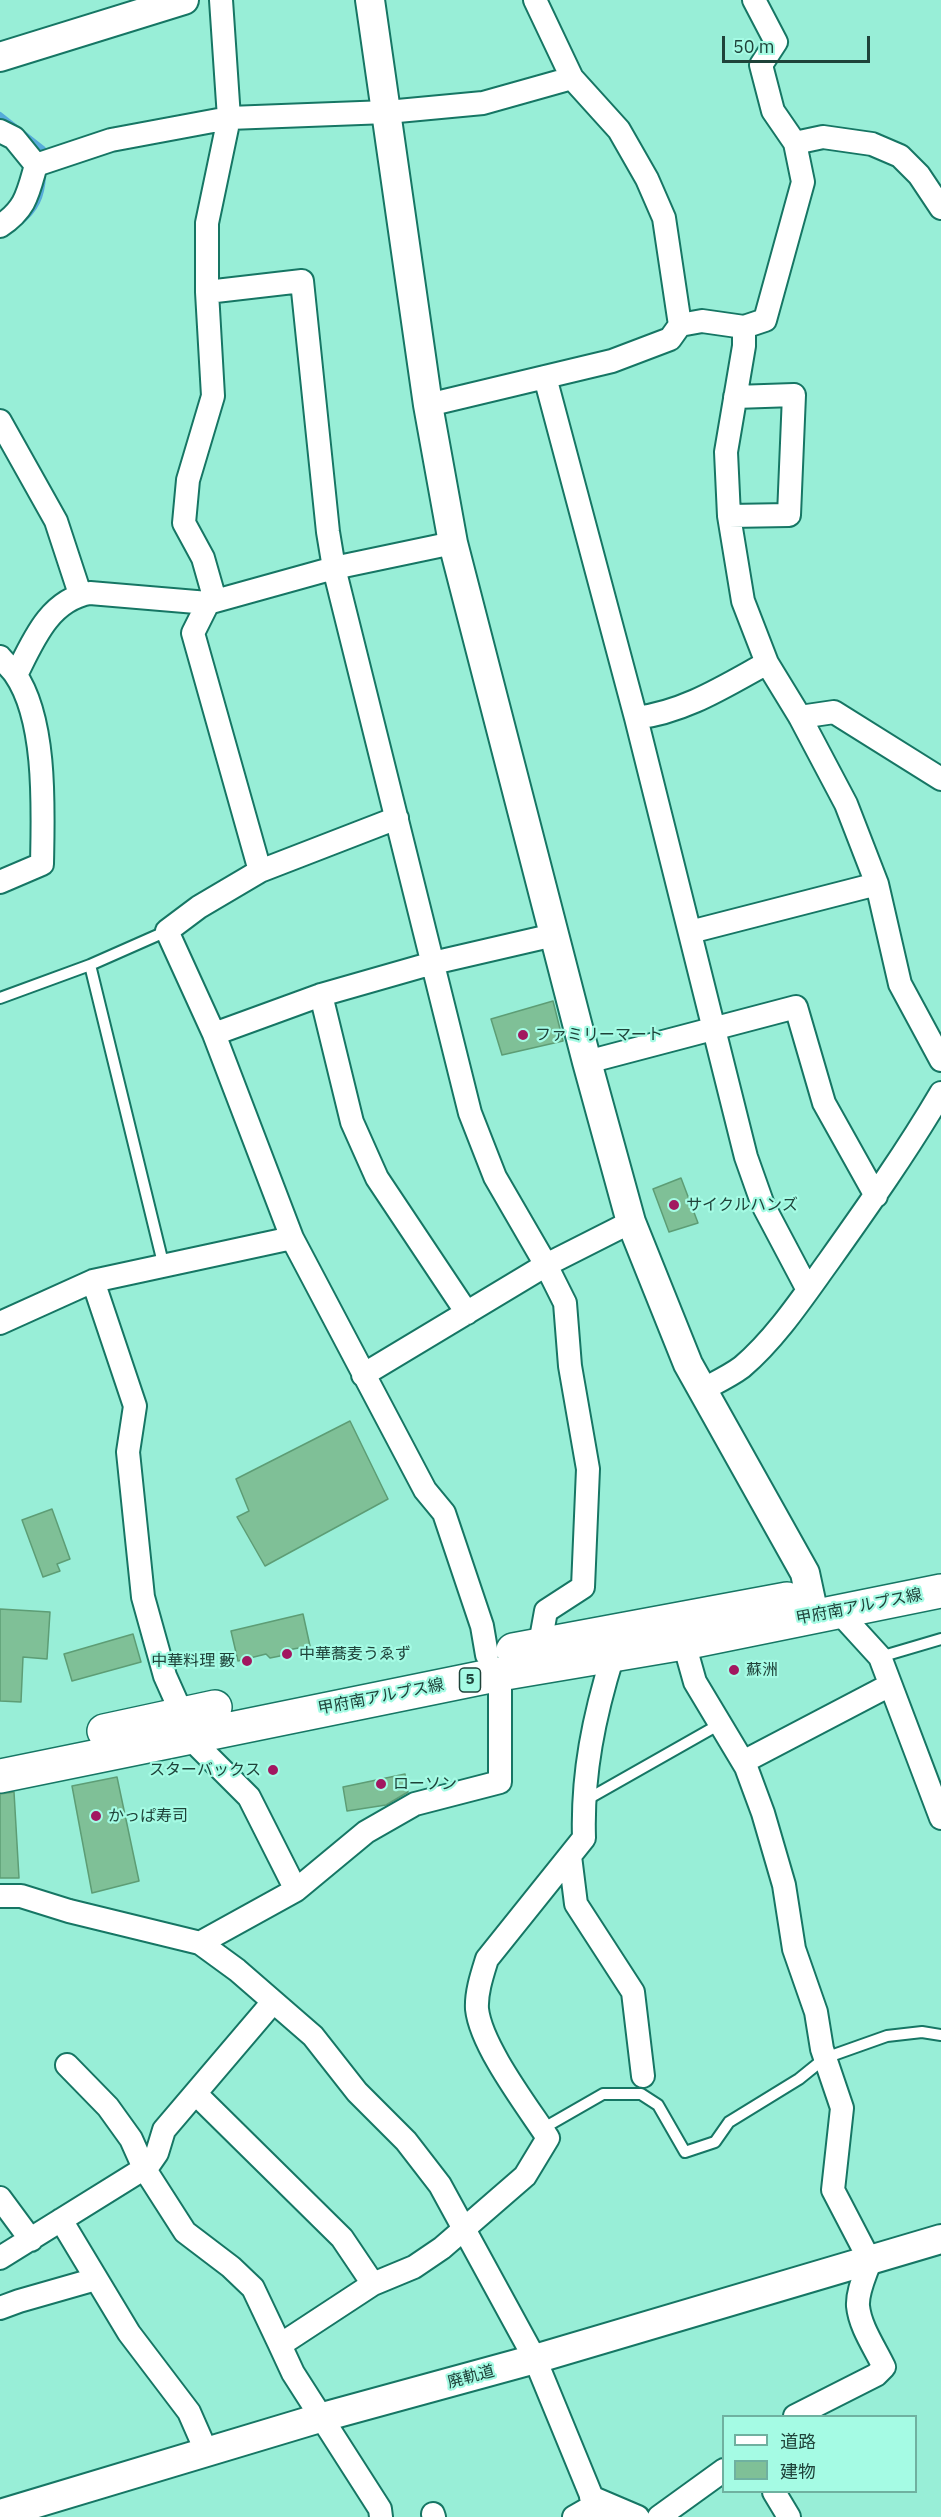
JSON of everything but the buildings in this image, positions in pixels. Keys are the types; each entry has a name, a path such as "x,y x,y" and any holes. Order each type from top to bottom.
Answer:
{"main road":[{"name":"甲府南アルプス線","path":"0,1754 185,1725 493,1664 613,1655 684,1642 820,1607 941,1572"},
{"name":"甲府南アルプス線","path":"493,1664 540,1644 941,1592"},
{"name":"甲府南アルプス線","path":"0,1776 185,1725"}],"street":[{"path":"0,57 184,0"},
{"path":"221,0 229,118 207,223 207,292 213,396 188,480 184,523 203,558 213,593 193,633 260,871"},
{"path":"369,0 428,405 453,543 587,1062 631,1222 688,1364 805,1574 820,1607 880,1657 941,1818"},
{"path":"428,405 612,360 670,339 680,325 664,218 647,179 620,130 572,78 535,0"},
{"path":"680,325 702,321 744,327 765,320 802,182 795,143 772,111 761,65 776,42 754,0"},
{"path":"0,226 15,217 46,162 111,140 229,118 387,112 483,103 572,78"},
{"path":"0,131 14,138 46,162"},
{"path":"795,143 823,136 872,144 900,156 920,175 941,208"},
{"path":"207,292 302,281 334,568 470,1113 495,1177 546,1265 565,1303 570,1366 588,1469 583,1587 546,1611 540,1644"},
{"path":"744,327 744,346 726,452 729,516 743,601 767,663 800,717 846,804 877,884 900,984 941,1060"},
{"path":"545,376 636,718 716,1029 746,1156 763,1205 808,1290"},
{"path":"729,516 789,514 794,395 735,397"},
{"path":"0,421 56,521 80,594"},
{"path":"16,675 38,633 56,609 80,594 208,603 334,568 453,543"},
{"path":"0,657 16,675 31,707 44,787 42,864 0,882"},
{"path":"636,718 660,715 688,706 767,663"},
{"path":"800,717 834,712 941,779"},
{"path":"200,1943 296,1890 366,1832 416,1804 501,1782 493,1664 444,1513 425,1490 292,1238 214,1034 167,931 199,907 260,871 397,818"},
{"path":"690,932 877,884"},
{"path":"214,1034 321,995 433,963 554,935"},
{"path":"321,995 352,1122 364,1150 377,1178 467,1313"},
{"path":"587,1062 796,1007 824,1103 876,1196"},
{"path":"702,1390 740,1369 761,1349 808,1290 876,1196 941,1093"},
{"path":"363,1376 546,1265 631,1222"},
{"path":"0,1323 93,1281 292,1238"},
{"path":"93,1281 135,1406 129,1452 143,1598 165,1676 185,1725 249,1797 296,1890"},
{"path":"684,1642 695,1682 743,1762 763,1813 784,1885 794,1949 816,2012 825,2058 842,2108 833,2190 870,2260 858,2306 865,2329 884,2367 876,2375 797,2415"},
{"path":"280,2345 373,2284 414,2267 465,2229 525,2176 548,2138 482,2031 477,2008 480,1983 487,1959 584,1838 583,1801 597,1707 613,1655"},
{"path":"743,1762 890,1685"},
{"path":"570,1856 576,1904 633,1992 643,2076"},
{"path":"0,1896 21,1896 69,1911 200,1943 314,2036 357,2092 406,2141 440,2184 536,2359 595,2506"},
{"path":"0,2258 144,2168 157,2153 164,2130 273,2002"},
{"path":"67,2065 108,2106 131,2139 144,2168 185,2232 231,2267 253,2288 293,2373 380,2509 381,2517"},
{"path":"196,2094 342,2238 373,2284"},
{"path":"0,2198 31,2240"},
{"path":"61,2220 129,2333 189,2412 207,2453"},
{"name":"廃軌道","path":"9,2509 207,2453 323,2417 536,2359 941,2239"},
{"path":"0,2308 96,2279"},
{"path":"658,2517 722,2471"},
{"path":"775,2493 789,2517"},
{"path":"574,2517 595,2506 638,2517"}],"lane":[{"path":"0,998 90,965 167,931"},
{"path":"90,965 164,1267"},
{"path":"880,1657 941,1639"},
{"path":"583,1801 720,1724"},
{"path":"542,2129 603,2094 641,2094 658,2105 685,2152 715,2142 729,2122 799,2079 825,2058 887,2036 922,2032 941,2035"}],"waterway":[{"path":"0,115 43,149 43,157"},
{"path":"19,223 30,213 37,202 43,176"}],"place":[{"name":"ファミリーマート","path":"523,1035"},
{"name":"サイクルハンズ","path":"674,1205"},
{"name":"中華蕎麦うゑず","path":"287,1654"},
{"name":"中華料理 藪","path":"247,1661"},
{"name":"蘇洲","path":"734,1670"},
{"name":"スターバックス","path":"273,1770"},
{"name":"ローソン","path":"381,1784"},
{"name":"かっぱ寿司","path":"96,1816"}]}
